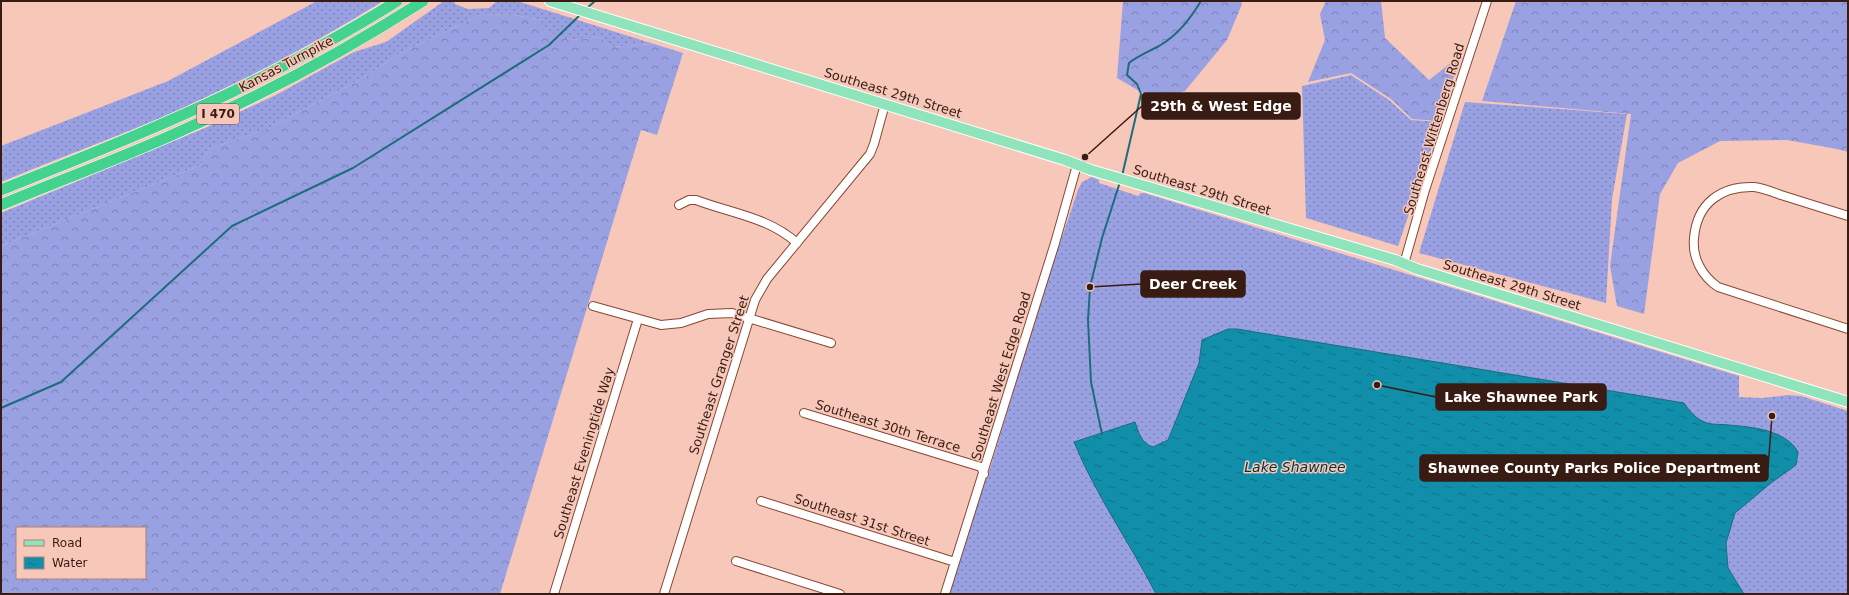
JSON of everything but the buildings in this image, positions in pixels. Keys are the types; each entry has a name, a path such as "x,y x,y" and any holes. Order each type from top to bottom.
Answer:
{"highway":[{"name":"Kansas Turnpike","path":"1,190 165,122 230,93 325,44 397,1"},
{"name":"Kansas Turnpike","path":"1,204 171,135 240,103 330,57 423,1"}],"main road":[{"name":"Southeast 29th Street","path":"550,1 885,104 1102,173 1404,264 1848,402"}],"street":[{"name":"Southeast Wittenberg Road","path":"1404,264 1425,190 1487,1"},
{"name":"Southeast Granger Street","path":"664,594 748,317 755,300 767,279 870,154 885,104"},
{"name":"Southeast West Edge Road","path":"945,594 984,474 1055,243 1077,165"},
{"path":"1848,216 1756,187 1733,188 1716,196 1704,209 1694,234 1694,250 1700,268 1711,282 1718,287 1848,329"},
{"path":"679,206 689,200 696,200 761,220 797,243"},
{"path":"593,306 655,324 671,325 702,315 719,312 732,313 831,343"},
{"name":"Southeast Eveningtide Way","path":"554,594 638,319"},
{"name":"Southeast 30th Terrace","path":"804,413 981,467 984,474"},
{"name":"Southeast 31st Street","path":"761,501 955,562"},
{"path":"736,561 840,594"}],"green space":[{"path":"317,1 383,1 301,49 216,93 158,119 1,182 1,146 168,81"},
{"path":"444,1 454,1 455,4 468,9 489,8 497,1 517,1 654,44 611,47 601,37 569,40 541,30 542,20 514,15 482,14 395,56 370,74 269,128 209,149 201,165 1,246 1,213 205,128 276,95 354,52 386,42"},
{"path":"1123,1 1241,1 1242,4 1227,40 1185,91 1153,99 1117,78"},
{"path":"1326,1 1381,1 1385,38 1429,80 1462,54 1438,121 1412,119 1391,99 1351,73 1308,82 1325,40 1320,14"},
{"path":"1516,1 1848,1 1848,152 1787,140 1720,141 1678,163 1660,194 1644,314 1617,306 1610,266 1631,114 1482,101"},
{"path":"482,14 514,15 542,20 542,30 569,40 601,37 611,47 654,44 683,53 657,135 641,130 500,594 1,594 1,246 201,165 209,149 269,128 370,74 395,56"},
{"path":"1351,75 1389,100 1411,120 1440,122 1398,246 1306,218 1302,86"},
{"path":"1465,102 1627,114 1612,199 1606,303 1419,253"},
{"path":"1092,177 1099,180 1099,183 1138,196 1141,193 1144,193 1739,376 1739,397 1762,398 1788,395 1801,396 1848,411 1848,594 948,594 973,514 990,469 1043,293 1078,190 1082,182"}],"water":[{"name":"Lake Shawnee","path":"1228,329 1237,329 1684,403 1694,415 1707,423 1758,429 1777,434 1793,445 1798,452 1796,465 1771,483 1735,513 1726,543 1728,568 1744,594 1156,594 1092,481 1074,442 1135,422 1141,437 1149,445 1153,447 1168,440 1199,363 1202,340"}],"waterway":[{"path":"587,8 595,1"},
{"path":"1122,176 1141,94 1137,84 1127,75 1129,63 1166,42 1178,32 1201,1"},
{"path":"1,408 61,382 232,226 353,168 549,45 581,14"},
{"path":"1102,434 1091,382 1088,320 1090,287 1102,238 1120,182"}],"place":[{"name":"29th & West Edge","path":"1085,157"},
{"name":"Deer Creek","path":"1090,287"},
{"name":"Lake Shawnee Park","path":"1377,385"},
{"name":"Shawnee County Parks Police Department","path":"1772,416"}]}
